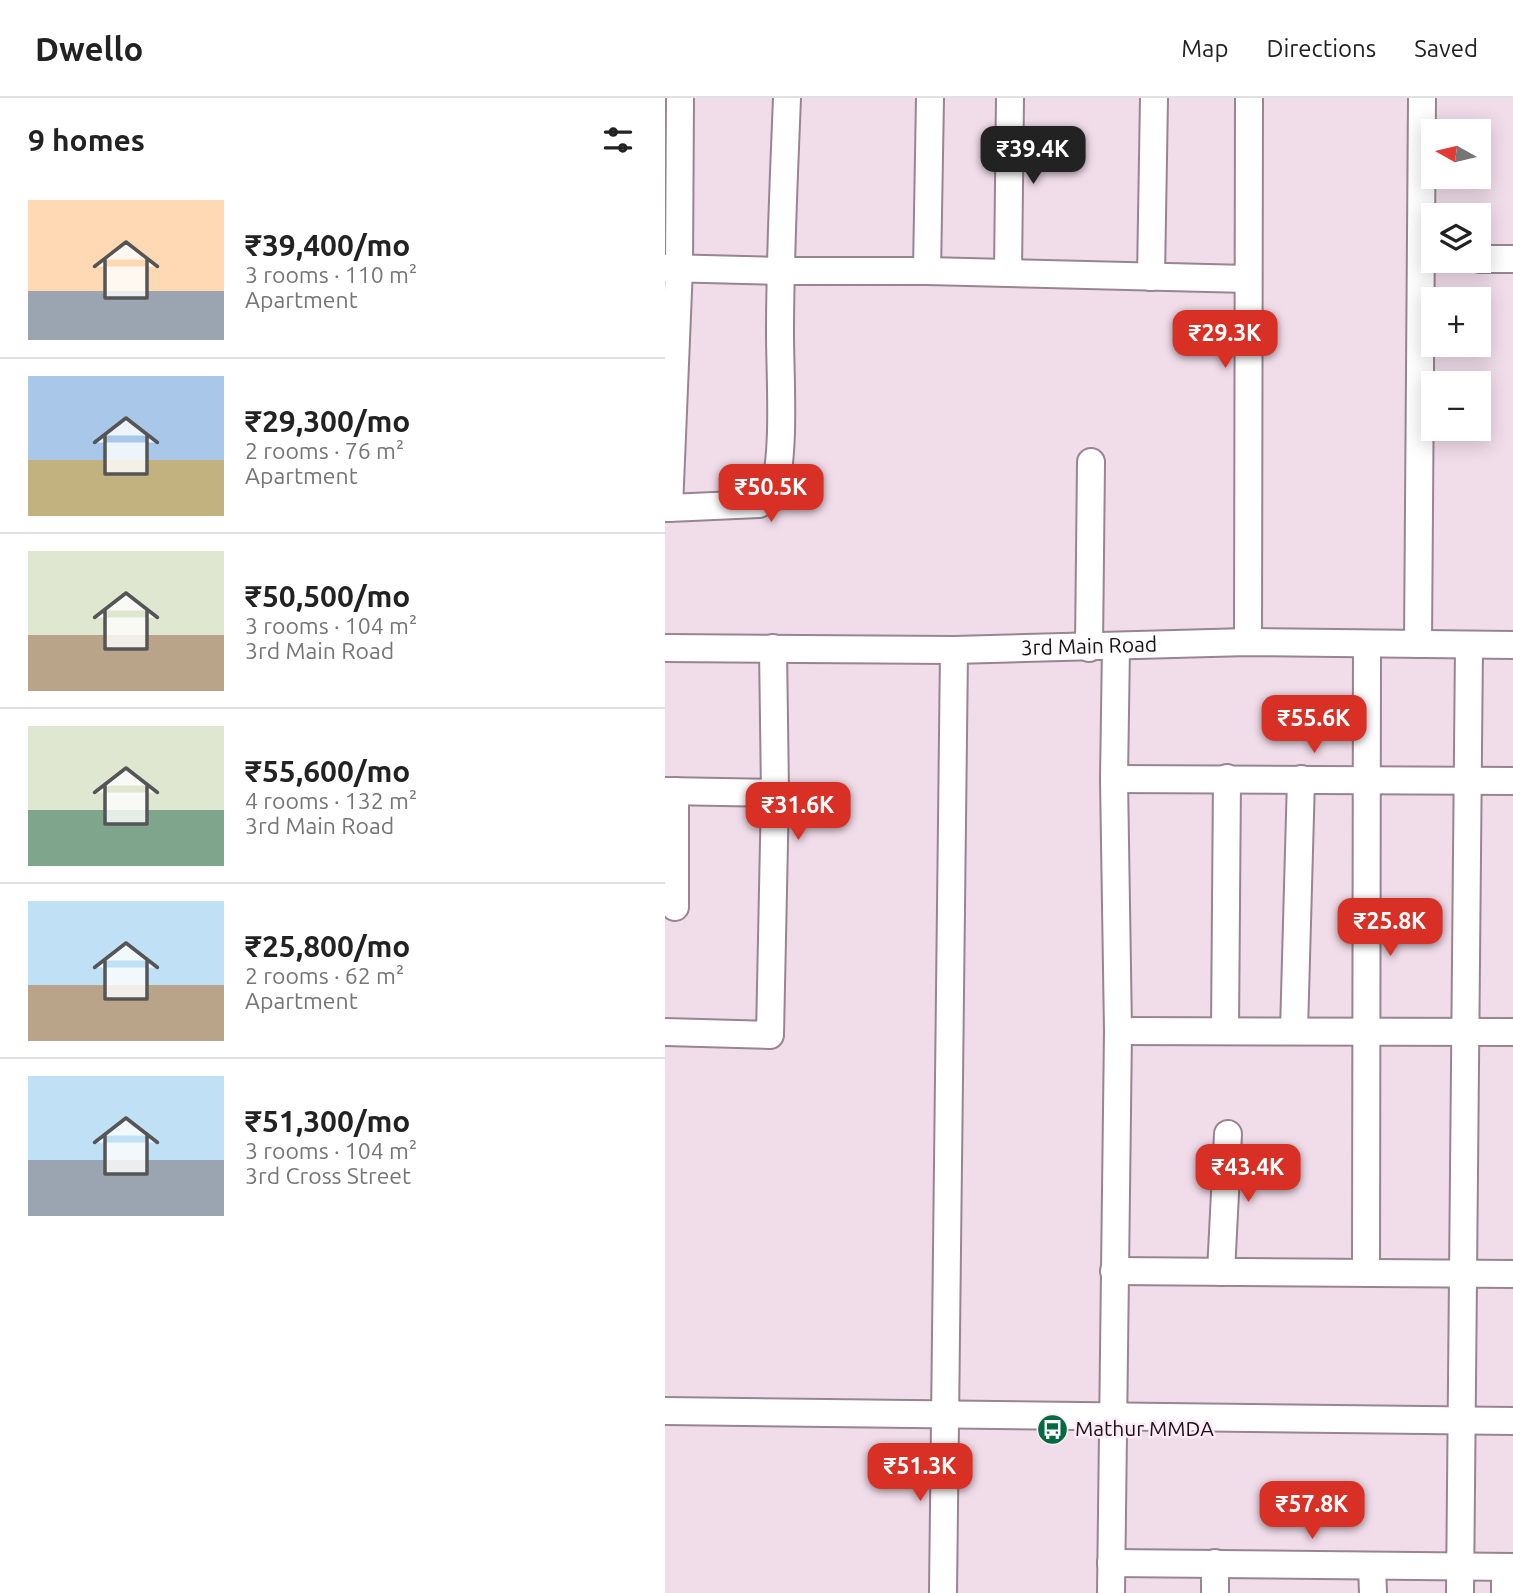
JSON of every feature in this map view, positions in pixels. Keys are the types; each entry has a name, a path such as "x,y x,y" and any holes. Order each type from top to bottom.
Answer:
{"street":[{"path":"680,98 672,267 667,508 759,504 772,498 776,485 780,435 781,271 787,98"},
{"path":"927,271 930,98"},
{"path":"1008,273 1010,98"},
{"path":"1151,277 1154,98"},
{"path":"1248,642 1249,98"},
{"path":"1422,98 1425,203"},
{"path":"1491,259 1513,259"},
{"path":"672,267 1248,279"},
{"path":"1418,644 1427,273"},
{"path":"1089,648 1091,462"},
{"name":"3rd Main Road","path":"665,648 954,650 1248,642 1513,645"},
{"path":"1366,1273 1369,779 1367,644"},
{"path":"1460,1593 1469,645"},
{"path":"1111,1593 1118,1031 1114,779 1116,647"},
{"path":"665,1032 770,1035 775,793 773,648"},
{"path":"943,1593 954,650"},
{"path":"1225,1031 1227,778"},
{"path":"1114,779 1513,781"},
{"path":"1294,1031 1301,779"},
{"path":"675,907 670,791 775,793"},
{"path":"1118,1031 1513,1032"},
{"path":"1221,1272 1228,1134"},
{"path":"1114,1271 1513,1274"},
{"path":"665,1411 1513,1421"},
{"path":"1111,1563 1509,1567 1504,1593"},
{"path":"1215,1563 1215,1593"},
{"path":"1373,1566 1373,1593"}],"place":[{"name":"Mathur MMDA","path":"1052,1429"}]}
